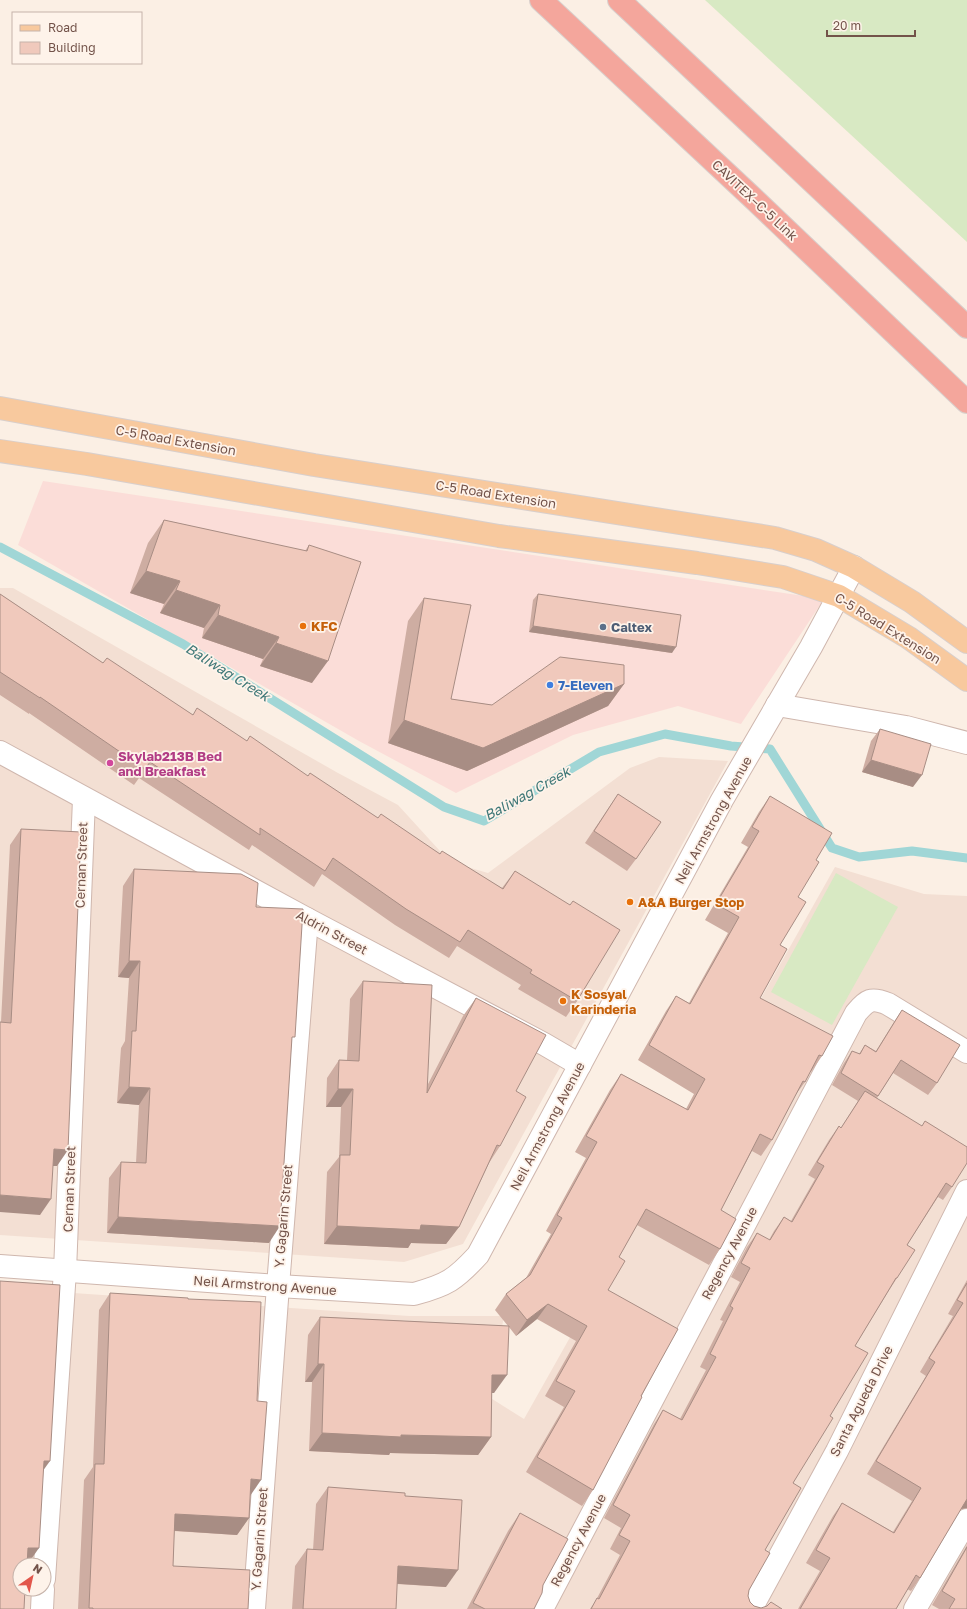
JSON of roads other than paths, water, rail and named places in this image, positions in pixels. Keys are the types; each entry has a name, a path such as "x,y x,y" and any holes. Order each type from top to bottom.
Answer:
{"highway":[{"name":"CAVITEX–C-5 Link","path":"541,0 967,402"},
{"path":"619,0 967,327"}],"main road":[{"name":"C-5 Road Extension","path":"0,408 314,465 775,538 816,550 854,567 912,602 967,642"},
{"name":"C-5 Road Extension","path":"0,450 95,465 499,536 783,577 839,596 909,638 967,680"}],"street":[{"name":"Neil Armstrong Avenue","path":"0,1266 414,1294 436,1288 454,1279 478,1255 737,776 854,567"},
{"path":"777,705 906,727 967,743"},
{"name":"Aldrin Street","path":"0,752 307,919 537,1040 580,1065"},
{"name":"Cernan Street","path":"46,1557 65,1271 84,799"},
{"name":"Y. Gagarin Street","path":"254,1609 307,919"},
{"name":"Regency Avenue","path":"542,1609 856,1013 862,1005 870,1000 879,1000 888,1004 967,1052"},
{"name":"Santa Agueda Drive","path":"751,1609 837,1451 967,1191"},
{"path":"915,1609 967,1520"},
{"path":"42,1609 43,1597"}],"waterway":[{"name":"Baliwag Creek","path":"0,547 183,644 444,807 484,821 599,752 665,734 731,746 770,749 832,848 859,857 912,851 967,858"}],"place":[{"name":"KFC","path":"303,626"},
{"name":"Caltex","path":"603,627"},
{"name":"7-Eleven","path":"550,685"},
{"name":"Skylab213B Bed and Breakfast","path":"110,763"},
{"name":"A&A Burger Stop","path":"630,902"},
{"name":"K Sosyal Karinderia","path":"563,1001"}]}
